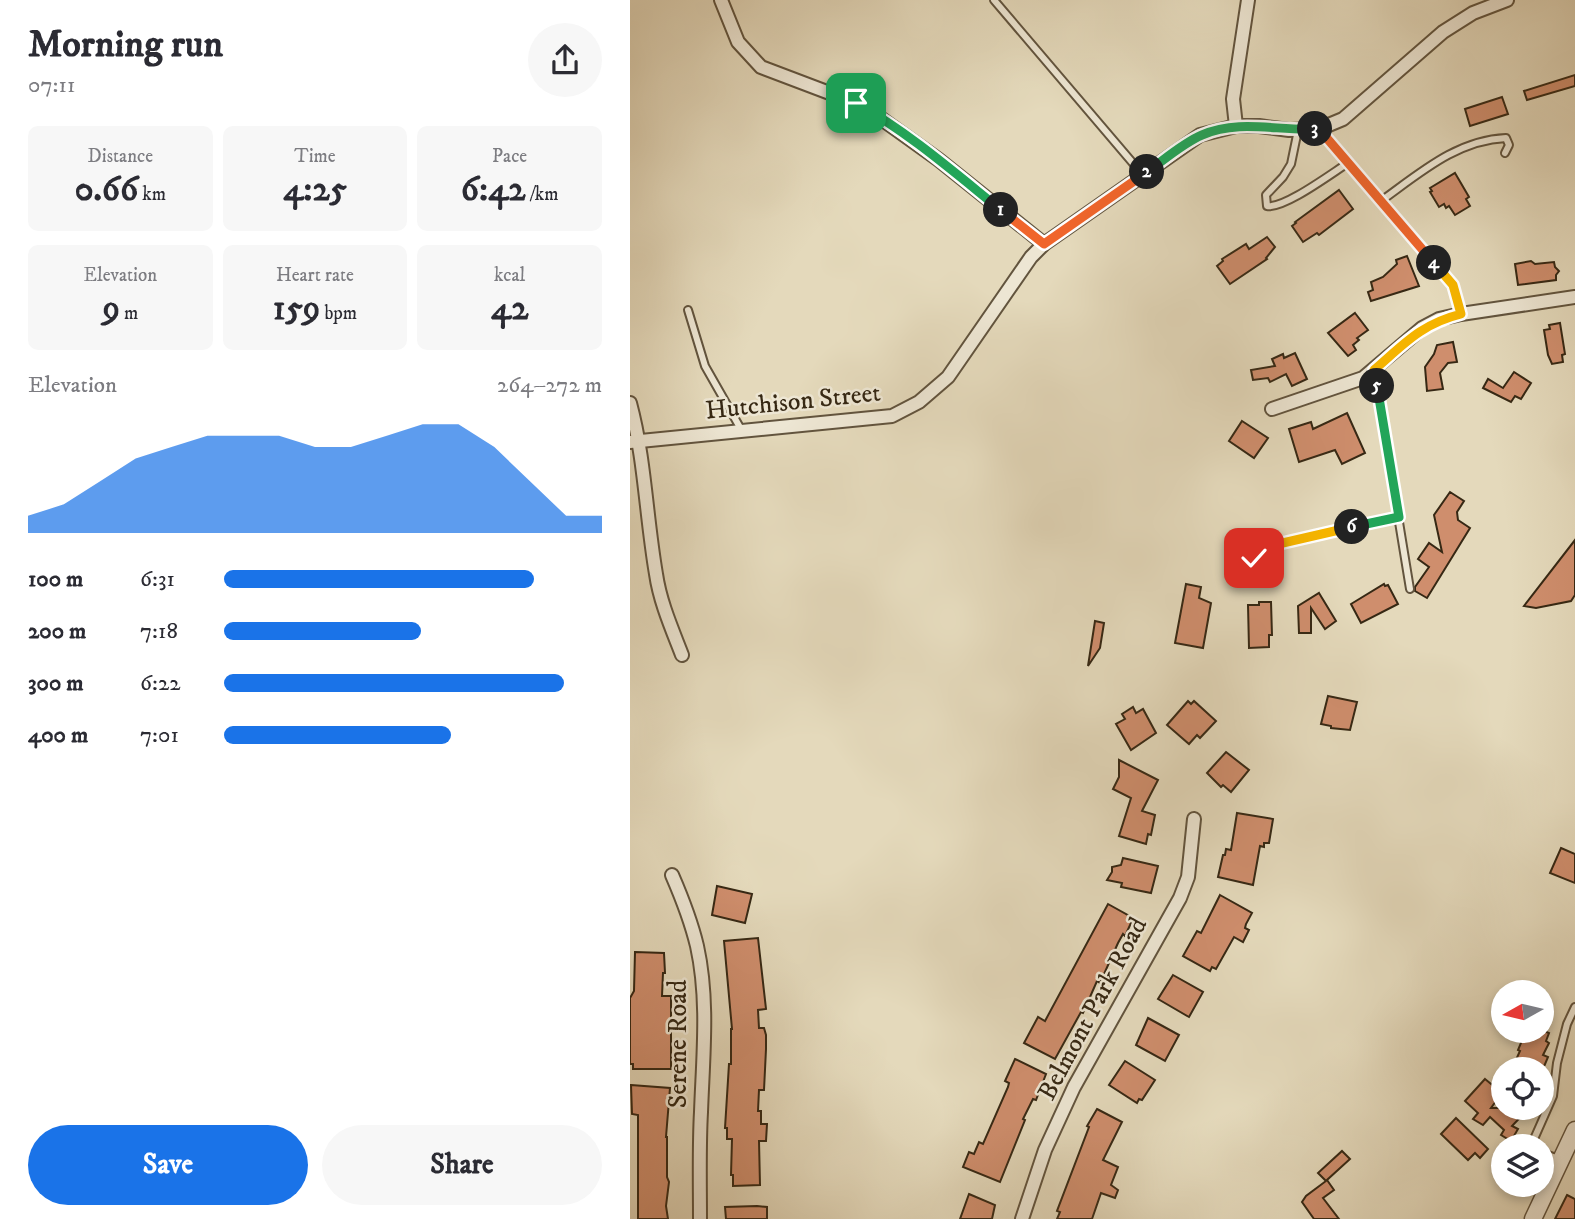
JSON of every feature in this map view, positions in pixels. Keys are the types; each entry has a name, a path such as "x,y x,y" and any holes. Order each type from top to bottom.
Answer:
{"street":[{"path":"721,0 738,42 761,67 856,103 872,112 939,160 1044,244"},
{"path":"1236,126 1233,99 1248,0"},
{"name":"Hutchison Street","path":"635,441 892,416 919,402 948,377 1031,257 1044,244 1200,135 1236,126 1319,129 1343,119 1443,32 1473,13 1507,0"},
{"path":"1272,409 1363,378 1422,328 1439,319 1575,297"},
{"path":"630,403 656,575 664,607 682,655"},
{"name":"Belmont Park Road","path":"1022,1219 1045,1150 1074,1087 1180,898 1188,877 1194,819"},
{"name":"Serene Road","path":"672,875 691,923 703,985 705,1019 700,1128 700,1219"},
{"path":"1533,1219 1575,1130"}],"lane":[{"path":"994,0 1143,175"},
{"path":"1319,129 1453,285 1461,314"},
{"path":"1298,130 1291,164 1266,195 1267,206 1272,207 1284,202 1348,163"},
{"path":"1381,201 1441,158 1472,143 1506,138 1509,145 1505,153"},
{"path":"688,310 705,366 742,431"},
{"path":"1374,370 1410,589"},
{"path":"1237,559 1254,558 1274,545 1399,517"},
{"path":"1536,1134 1553,1096 1557,1063 1567,1024 1575,1007"},
{"path":"1554,1157 1561,1160"}],"building":[{"path":"1575,75 1575,86 1527,100 1524,91"},
{"path":"1502,97 1508,114 1470,126 1465,109"},
{"path":"1455,173 1469,197 1466,199 1470,206 1455,215 1449,206 1446,208 1444,204 1439,207 1430,188"},
{"path":"1339,190 1353,209 1319,235 1317,233 1303,242 1292,226"},
{"path":"1267,237 1275,247 1267,259 1230,284 1217,266 1222,259 1246,244 1249,249"},
{"path":"1407,256 1419,286 1371,301 1368,292 1373,290 1371,282 1383,277 1397,264 1396,260"},
{"path":"1531,261 1535,264 1554,262 1559,271 1556,280 1518,285 1515,264"},
{"path":"1355,313 1368,330 1357,338 1359,340 1353,345 1356,350 1348,356 1328,333"},
{"path":"1560,323 1565,354 1562,355 1563,362 1552,364 1544,330 1550,329 1549,325"},
{"path":"1453,342 1457,362 1448,363 1440,373 1443,389 1427,391 1425,367 1437,345"},
{"path":"1295,353 1307,379 1292,386 1286,374 1270,382 1268,378 1253,380 1251,370 1275,366 1272,359"},
{"path":"1514,372 1531,383 1521,399 1515,396 1511,402 1483,388 1488,379 1503,388"},
{"path":"1347,413 1365,453 1342,464 1335,450 1299,462 1289,429 1311,422 1313,429"},
{"path":"1242,421 1268,438 1254,458 1229,441"},
{"path":"1450,492 1464,501 1457,512 1458,520 1470,528 1427,598 1415,591 1429,567 1418,559 1429,543 1442,552 1434,515"},
{"path":"1575,540 1575,595 1571,601 1536,608 1524,606"},
{"path":"1186,584 1201,587 1199,598 1211,603 1203,648 1175,643"},
{"path":"1384,584 1388,585 1398,604 1361,623 1351,604"},
{"path":"1319,593 1336,621 1325,629 1311,608 1311,633 1299,633 1298,606"},
{"path":"1259,602 1271,602 1272,635 1269,635 1269,647 1249,648 1248,605 1259,605"},
{"path":"1095,621 1104,623 1100,648 1088,666"},
{"path":"1328,696 1357,702 1350,730 1321,724"},
{"path":"1188,701 1191,704 1194,701 1216,721 1200,738 1197,735 1189,744 1167,725"},
{"path":"1133,707 1136,713 1143,709 1156,733 1131,750 1116,724 1125,719 1122,714"},
{"path":"1226,752 1249,770 1231,792 1223,785 1221,787 1207,773"},
{"path":"1119,760 1158,780 1142,811 1155,815 1151,835 1148,834 1146,844 1119,836 1131,798 1113,789 1119,777"},
{"path":"1237,813 1273,819 1269,843 1264,843 1264,847 1260,846 1253,885 1218,877 1223,855 1226,849 1231,850"},
{"path":"1561,848 1575,854 1575,883 1550,873"},
{"path":"1123,858 1158,866 1151,893 1121,887 1122,883 1107,880 1112,867 1121,865"},
{"path":"717,886 752,894 745,923 712,915"},
{"path":"1220,895 1252,913 1246,924 1245,928 1249,930 1243,942 1234,937 1216,969 1212,967 1210,971 1183,956 1197,931 1201,933"},
{"path":"1108,904 1133,918 1100,983 1097,981 1083,1013 1081,1012 1055,1059 1024,1043 1038,1017 1045,1021"},
{"path":"758,938 766,1009 758,1010 759,1028 764,1028 766,1049 764,1090 759,1090 758,1111 761,1111 761,1124 767,1124 766,1141 759,1141 760,1185 733,1186 732,1139 727,1139 725,1128 732,1029 724,941"},
{"path":"635,952 664,953 662,996 671,996 671,1069 633,1069 633,1064 630,1064 630,998 634,991"},
{"path":"1173,975 1203,992 1189,1017 1158,999"},
{"path":"1148,1018 1179,1035 1165,1061 1136,1045"},
{"path":"1521,1043 1549,1043 1543,1055 1548,1057 1517,1057"},
{"path":"1015,1059 1046,1074 1036,1100 1033,1099 1023,1119 1025,1120 1000,1182 963,1167 969,1152 974,1154 979,1142 983,1144 1008,1087 1009,1083 1005,1081"},
{"path":"1125,1061 1155,1080 1137,1103 1109,1085"},
{"path":"1485,1079 1491,1084 1491,1118 1483,1125 1473,1119 1478,1113 1465,1101"},
{"path":"631,1085 670,1088 666,1137 668,1219 638,1219 638,1115 632,1114"},
{"path":"1097,1109 1122,1122 1103,1160 1118,1167 1111,1185 1118,1190 1115,1198 1101,1193 1092,1219 1057,1219 1060,1212 1057,1211 1089,1127 1087,1126"},
{"path":"1456,1118 1488,1149 1480,1158 1475,1153 1468,1160 1441,1134"},
{"path":"1493,1120 1518,1120 1512,1126 1518,1129 1515,1134 1502,1134 1504,1130"},
{"path":"1342,1151 1350,1159 1327,1180 1334,1190 1323,1198 1339,1219 1314,1219 1302,1202 1326,1181 1318,1173"},
{"path":"969,1194 995,1205 992,1219 960,1219"},
{"path":"1567,1195 1575,1199 1575,1219 1555,1219"},
{"path":"725,1207 767,1207 767,1219 726,1219"}],"route":[{"path":"856,103 939,160 1044,244 1200,135 1236,126 1319,129 1453,285 1461,314 1439,319 1422,328 1374,370 1399,517 1274,545 1254,558"}]}
